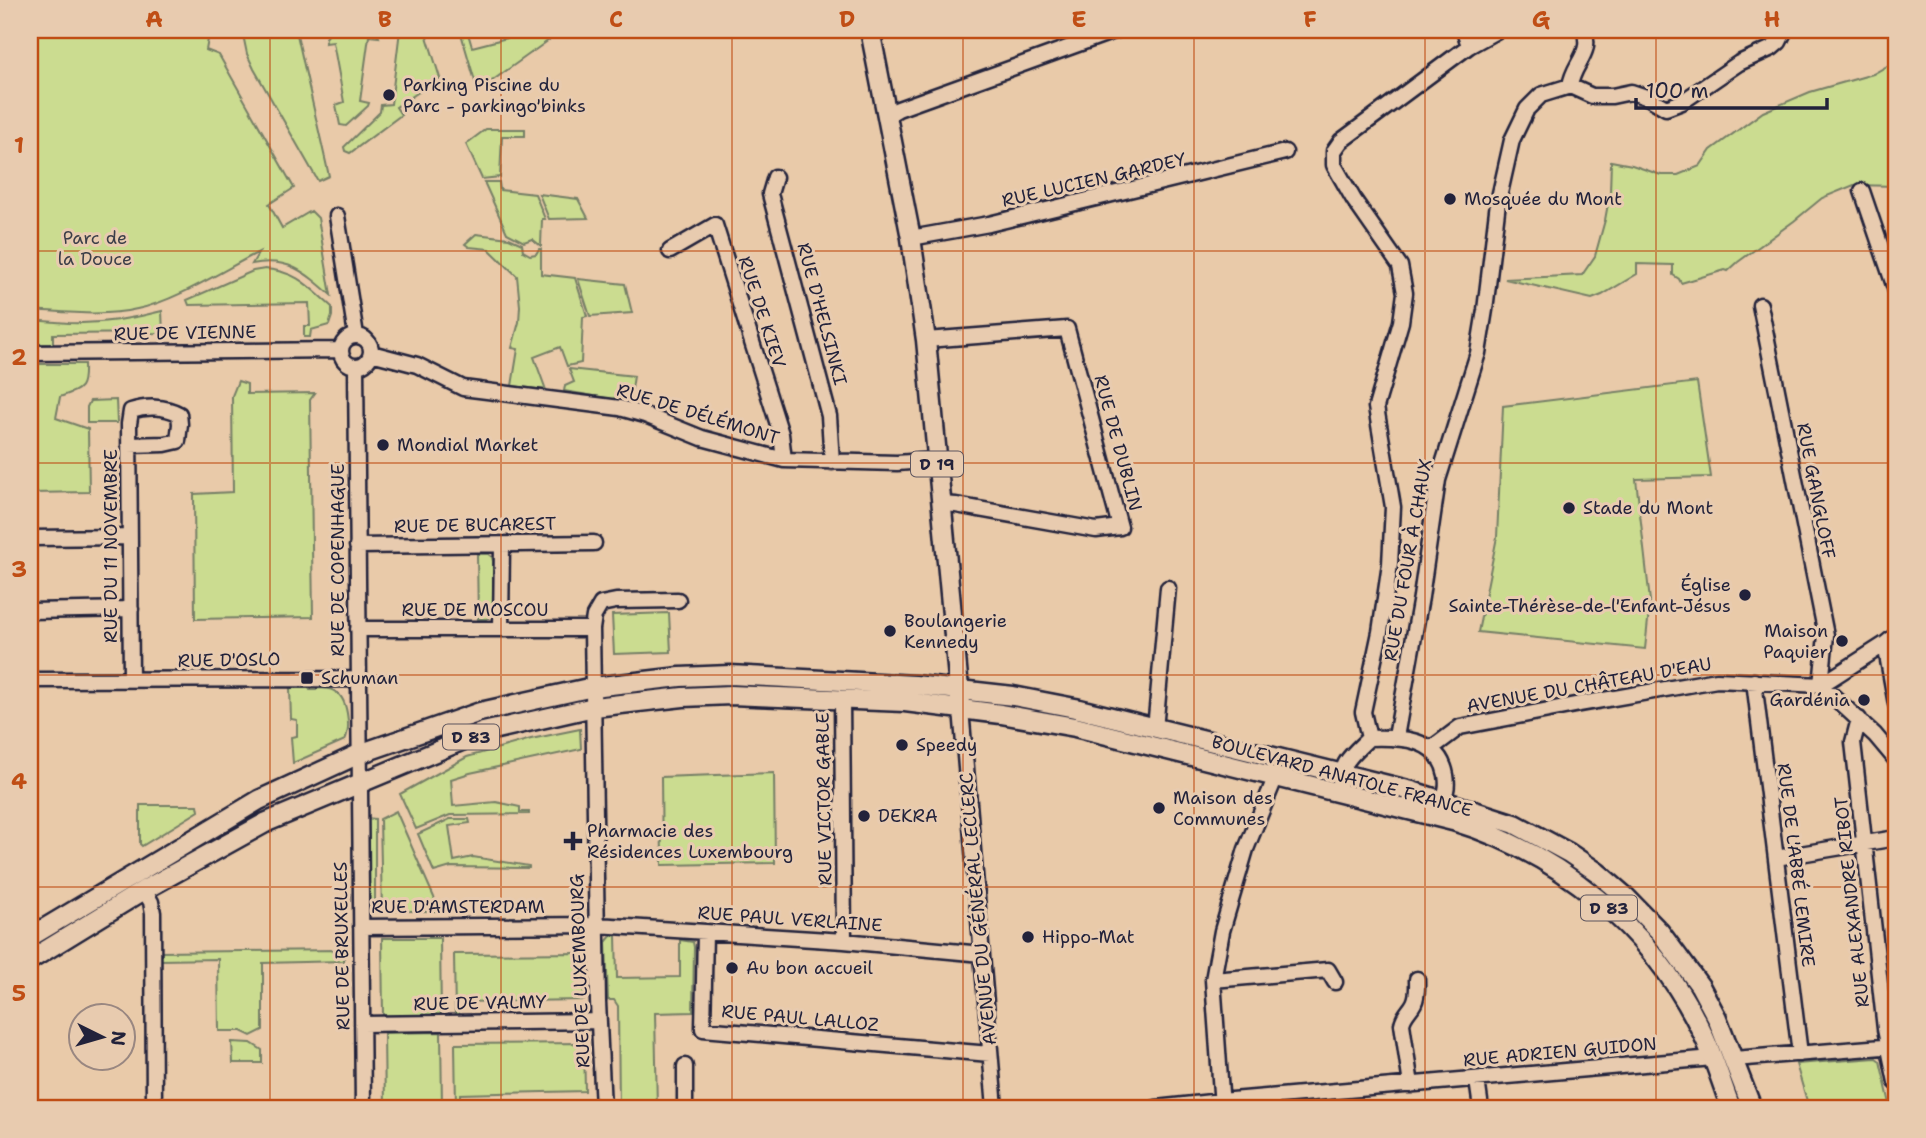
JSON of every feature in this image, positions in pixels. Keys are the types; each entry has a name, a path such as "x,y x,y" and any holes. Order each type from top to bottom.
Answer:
{"main road":[{"name":"D 19","path":"870,30 911,238 926,340 961,709"},
{"name":"D 83","path":"30,937 259,800 359,754 480,712 593,687 680,677 730,675 890,683 959,690"},
{"name":"BOULEVARD ANATOLE FRANCE","path":"959,690 1025,698 1075,708 1340,772 1442,799 1515,824 1569,853 1597,872 1660,932 1700,986 1717,1018 1752,1108"},
{"name":"D 83","path":"30,960 144,890 267,822 483,732 594,707 683,697 730,695 842,698 961,709"},
{"name":"BOULEVARD ANATOLE FRANCE","path":"961,709 1075,727 1397,806 1474,828 1508,841 1542,859 1588,890 1636,935 1664,970 1699,1027 1731,1108"}],"street":[{"path":"888,115 898,109 1117,30"},
{"path":"1464,30 1469,47"},
{"path":"1369,738 1363,712 1387,591 1393,507 1376,407 1401,322 1405,293 1400,266 1354,200 1334,165 1334,151 1341,141 1469,47 1498,30"},
{"path":"1584,30 1587,50 1570,86 1592,96 1631,92 1667,108 1682,102 1739,63 1772,48 1785,30"},
{"name":"RUE DU FOUR À CHAUX","path":"1396,737 1438,480 1478,353 1498,202 1512,140 1527,109 1541,95 1570,86"},
{"name":"RUE LUCIEN GARDEY","path":"911,238 989,224 1285,152"},
{"name":"RUE D'HELSINKI","path":"775,177 770,194 829,416 832,462"},
{"path":"1862,191 1896,291"},
{"path":"337,216 356,335"},
{"name":"RUE DE KIEV","path":"670,251 715,225 781,434 784,460"},
{"name":"RUE GANGLOFF","path":"1760,305 1826,635 1821,685"},
{"name":"RUE DE DUBLIN","path":"926,340 1067,329 1121,527 1096,530 942,504"},
{"path":"356,335 366,338 371,353 366,362 356,366 345,362 341,351 345,340 356,335"},
{"name":"RUE DE VIENNE","path":"30,353 341,351"},
{"name":"RUE DE DÉLÉMONT","path":"371,353 417,365 463,388 620,408 702,438 784,460 897,463 937,460"},
{"name":"RUE DE COPENHAGUE","path":"356,366 359,783"},
{"name":"RUE DU 11 NOVEMBRE","path":"130,445 178,441 179,414 169,408 139,408 131,411 130,445 129,537 131,680"},
{"path":"30,538 129,537"},
{"name":"RUE DE BUCAREST","path":"357,546 594,543"},
{"path":"501,629 502,544"},
{"path":"1155,729 1168,588"},
{"path":"593,687 592,629 594,616 601,604 616,601 678,600"},
{"path":"30,611 131,609"},
{"name":"RUE DE MOSCOU","path":"358,629 592,629"},
{"path":"1896,704 1891,640 1821,685 1859,719 1896,760"},
{"name":"RUE D'OSLO","path":"33,680 358,678"},
{"name":"AVENUE DU CHÂTEAU D'EAU","path":"1432,748 1460,727 1717,680 1821,685"},
{"name":"RUE DE L'ABBÉ LEMIRE","path":"1754,681 1800,1054"},
{"name":"RUE DE LUXEMBOURG","path":"593,687 603,1108"},
{"name":"RUE VICTOR GABLE","path":"842,698 844,942"},
{"name":"AVENUE DU GÉNÉRAL LECLERC","path":"961,709 995,1108"},
{"name":"RUE ALEXANDRE RIBOT","path":"1859,719 1853,742 1896,1082"},
{"path":"1339,792 1340,772 1350,755 1369,738 1396,737 1432,748 1444,767 1448,787 1442,799 1437,804 1397,806"},
{"path":"1222,1104 1213,980 1222,931 1246,849 1276,776"},
{"name":"RUE DE BRUXELLES","path":"359,783 363,1108"},
{"path":"1776,858 1896,838"},
{"path":"144,890 153,913 154,1108"},
{"name":"RUE PAUL VERLAINE","path":"597,925 982,954"},
{"name":"RUE D'AMSTERDAM","path":"361,927 597,925"},
{"name":"RUE PAUL LALLOZ","path":"705,933 703,1029 990,1054"},
{"path":"1213,980 1328,970 1335,982"},
{"path":"1411,1085 1402,1024 1403,1017 1415,1002 1416,979"},
{"name":"RUE DE VALMY","path":"362,1024 599,1021"},
{"path":"1734,1059 1892,1046"},
{"name":"RUE ADRIEN GUIDON","path":"1156,1108 1713,1058"},
{"path":"685,1066 685,1108"},
{"path":"1478,1080 1481,1108"}],"green space":[{"name":"Parc de la Douce","path":"30,30 223,30 209,34 206,50 219,55 294,188 269,204 282,228 311,211 318,218 331,295 295,268 276,263 252,264 259,252 183,292 137,309 97,313 30,310"},
{"path":"242,30 296,30 329,176 318,181 254,69 247,54"},
{"path":"332,30 376,30 379,37 369,36 360,101 369,103 368,106 346,126 340,125 336,105 344,102 333,42 325,43"},
{"path":"400,30 425,30 440,78 396,107 401,115 350,153 345,151 344,147 380,112 381,105 391,104"},
{"path":"460,30 467,30 472,47 538,30 563,30 482,88 477,88"},
{"path":"1896,61 1896,186 1854,185 1822,198 1728,271 1681,283 1673,275 1673,265 1637,264 1637,274 1592,299 1505,279 1582,275 1595,256 1605,220 1610,193 1611,161 1661,175 1678,175 1700,166 1711,150 1763,112 1810,92 1873,74"},
{"path":"486,129 525,129 525,136 502,136 500,177 482,179 466,144"},
{"path":"484,182 499,182 500,190 535,194 545,219 542,219 541,246 532,239 524,242 507,233"},
{"path":"539,194 578,199 588,218 549,219"},
{"path":"476,234 509,238 522,244 523,251 530,255 541,249 541,274 575,278 587,316 583,317 581,363 567,366 560,347 534,357 546,390 512,386 518,349 512,348 520,306 517,276 489,249 469,247 465,244"},
{"path":"265,269 286,273 317,293 332,307 329,325 311,330 310,337 304,337 304,326 310,326 309,303 189,305 187,300 253,271"},
{"path":"578,279 625,284 632,313 590,316"},
{"path":"162,311 163,333 53,334 53,344 30,344 30,320 92,323 128,319"},
{"path":"30,364 84,364 81,387 60,397 56,418 88,429 89,492 30,493"},
{"path":"569,369 634,376 630,402 564,391 565,386 574,382"},
{"path":"238,381 247,384 247,394 315,393 310,400 313,617 195,619 194,494 233,492 232,396"},
{"name":"Stade du Mont","path":"1697,382 1711,477 1636,479 1650,601 1645,649 1478,632 1497,537 1503,406"},
{"path":"116,400 117,423 87,423 87,407 90,401"},
{"path":"477,554 488,554 493,561 493,609 487,619 478,619"},
{"path":"669,613 671,652 614,654 612,615"},
{"path":"290,688 326,688 339,694 347,713 348,728 345,740 293,763 291,737 297,736 297,720 291,719"},
{"path":"580,729 581,749 451,779 453,806 496,802 520,807 520,812 529,814 450,815 416,829 400,794 467,757"},
{"path":"774,773 775,863 662,865 661,777"},
{"path":"140,805 198,805 199,811 142,846"},
{"path":"396,811 440,911 382,911 380,819"},
{"path":"366,818 375,819 375,908 367,909"},
{"path":"450,819 469,819 470,823 449,826 454,861 473,857 529,868 451,867 434,872 418,834"},
{"path":"616,935 617,978 680,977 680,940 693,942 693,1012 655,1013 657,1108 619,1108 618,1006 614,1000 608,1000 606,942"},
{"path":"382,938 440,938 441,1016 383,1017"},
{"path":"342,950 344,961 263,963 263,1030 251,1036 241,1031 219,1031 218,959 160,960 160,952"},
{"path":"583,953 584,1000 459,1002 459,1016 455,1016 454,954"},
{"path":"441,1032 442,1107 385,1108 384,1033"},
{"path":"232,1042 251,1043 262,1050 262,1063 233,1063"},
{"path":"584,1043 585,1091 460,1094 460,1107 456,1107 455,1044"},
{"path":"1876,1058 1880,1061 1891,1108 1809,1108 1796,1064"}],"place":[{"name":"Parking Piscine du Parc - parkingo'binks","path":"389,95"},
{"name":"Mosquée du Mont","path":"1450,199"},
{"name":"Mondial Market","path":"383,445"},
{"name":"Stade du Mont","path":"1569,508"},
{"name":"Église Sainte-Thérèse-de-l'Enfant-Jésus","path":"1745,595"},
{"name":"Boulangerie Kennedy","path":"890,631"},
{"name":"Maison Paquier","path":"1842,641"},
{"name":"Schuman","path":"307,678"},
{"name":"Gardénia","path":"1864,700"},
{"name":"Speedy","path":"902,745"},
{"name":"Maison des Communes","path":"1159,808"},
{"name":"DEKRA","path":"864,816"},
{"name":"Pharmacie des Résidences Luxembourg","path":"573,841"},
{"name":"Hippo-Mat","path":"1028,937"},
{"name":"Au bon accueil","path":"732,968"}]}
